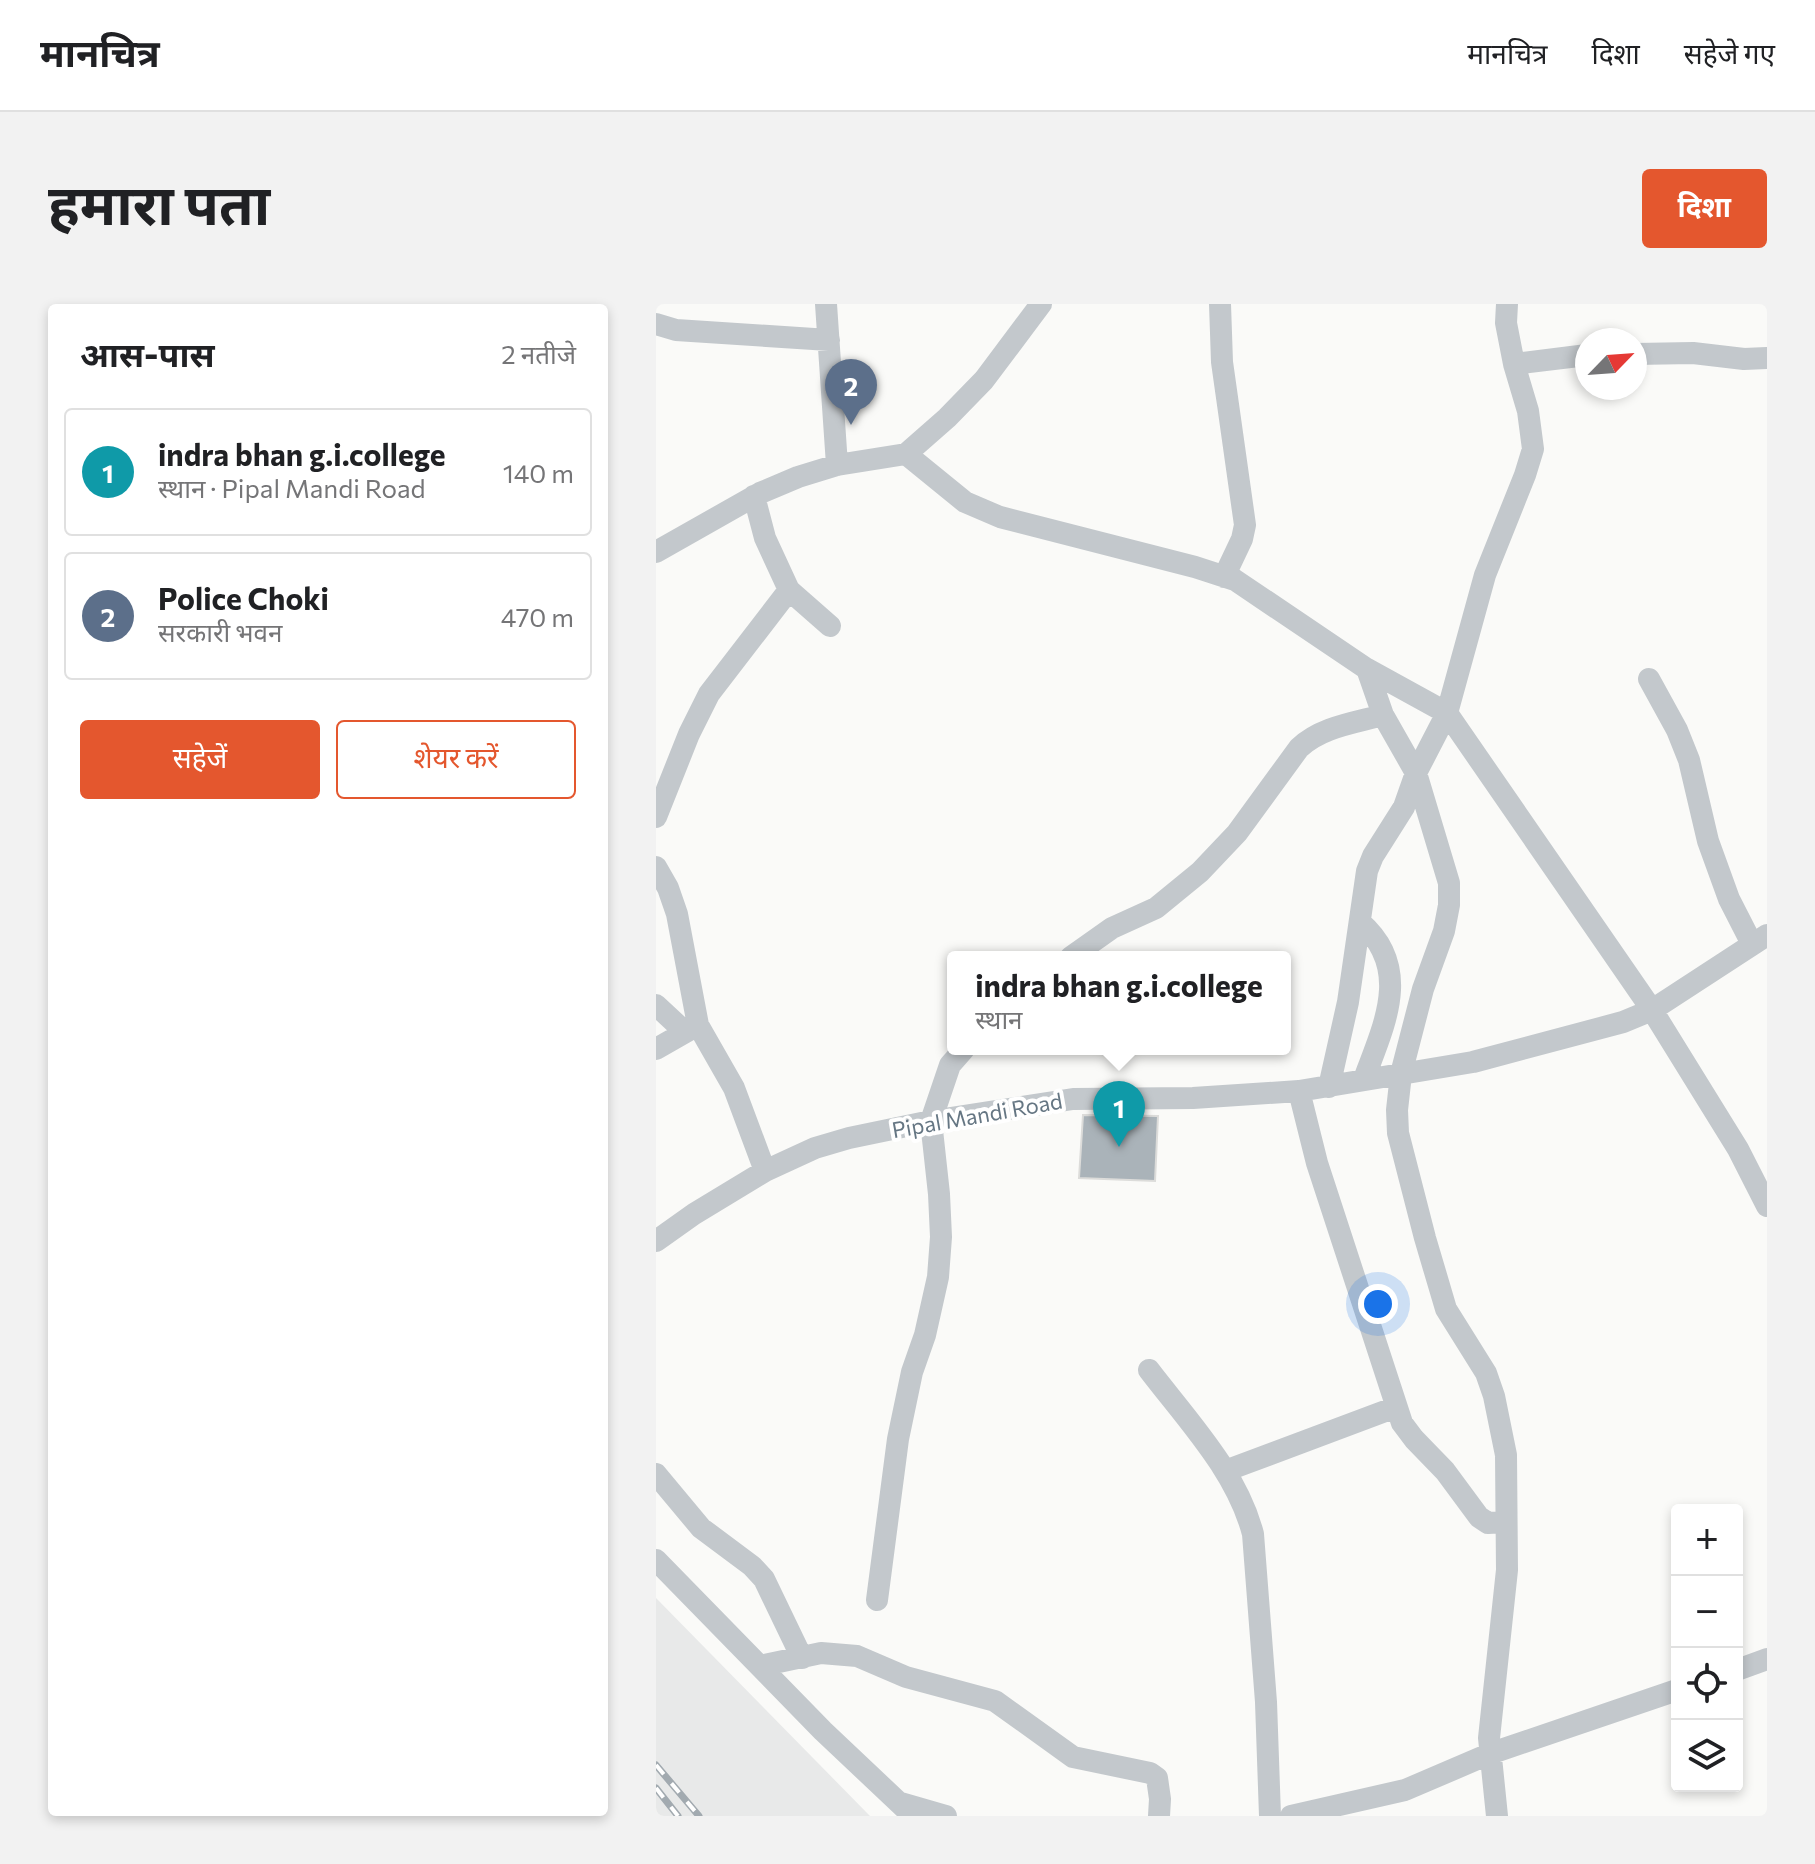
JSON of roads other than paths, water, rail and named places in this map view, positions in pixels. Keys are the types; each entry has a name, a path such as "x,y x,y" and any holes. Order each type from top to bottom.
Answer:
{"street":[{"path":"826,304 837,465"},
{"path":"656,552 754,496 798,477 837,465 906,454 984,380 1041,304"},
{"path":"1220,304 1222,362 1245,525 1242,539 1224,577"},
{"path":"1329,1087 1348,1002 1367,871 1404,807 1416,773 1447,713 1485,575 1533,449 1528,411 1506,323 1507,304"},
{"path":"656,324 676,330 829,340"},
{"path":"1647,354 1693,353 1744,359 1767,358"},
{"path":"1514,364 1575,356"},
{"path":"906,454 965,502 1000,517 1235,580 1367,669 1447,713 1652,1010 1738,1149 1767,1206"},
{"path":"754,496 765,538 789,590 830,626"},
{"path":"656,817 689,734 709,694 789,590"},
{"path":"1367,669 1383,715 1416,773 1449,883 1444,931 1423,989 1401,1074 1398,1133 1446,1309 1478,1358 1494,1396 1506,1455 1507,1570 1489,1738 1497,1816"},
{"path":"1649,679 1677,730 1689,760 1708,841 1729,899 1759,940"},
{"path":"1079,951 1112,928 1156,908 1175,895 1237,833 1309,738 1320,732 1383,715"},
{"path":"656,867 677,914 691,1029"},
{"path":"1360,922 1376,937 1382,948 1390,978 1388,1015 1364,1079"},
{"name":"Pipal Mandi Road","path":"656,1241 765,1171 826,1145 931,1121 1073,1099 1193,1098 1299,1091 1473,1062 1623,1022 1652,1010 1759,940"},
{"path":"656,1005 691,1029 734,1088 765,1171"},
{"path":"656,1049 691,1029"},
{"path":"877,1600 898,1439 912,1372 925,1335 938,1277 941,1237 931,1121 950,1065 959,1055"},
{"path":"1299,1091 1317,1163 1396,1407 1407,1431 1445,1471 1479,1517 1488,1523 1506,1522"},
{"path":"1149,1370 1225,1471 1242,1500 1253,1534 1266,1702 1270,1816"},
{"path":"1225,1471 1396,1407"},
{"path":"656,1474 701,1528 752,1566 764,1579 802,1658"},
{"path":"656,1560 906,1809 946,1816"},
{"path":"760,1666 837,1653 857,1656 906,1677 995,1701 1073,1757 1150,1773 1157,1778 1159,1816"},
{"path":"1743,1668 1767,1659"},
{"path":"1291,1816 1405,1790 1489,1754 1671,1692"}],"railway":[{"path":"656,1765 699,1816"},
{"path":"656,1788 678,1816"}],"place":[{"name":"Police Choki","path":"851,425"},
{"name":"indra bhan g.i.college","path":"1119,1147"}]}
